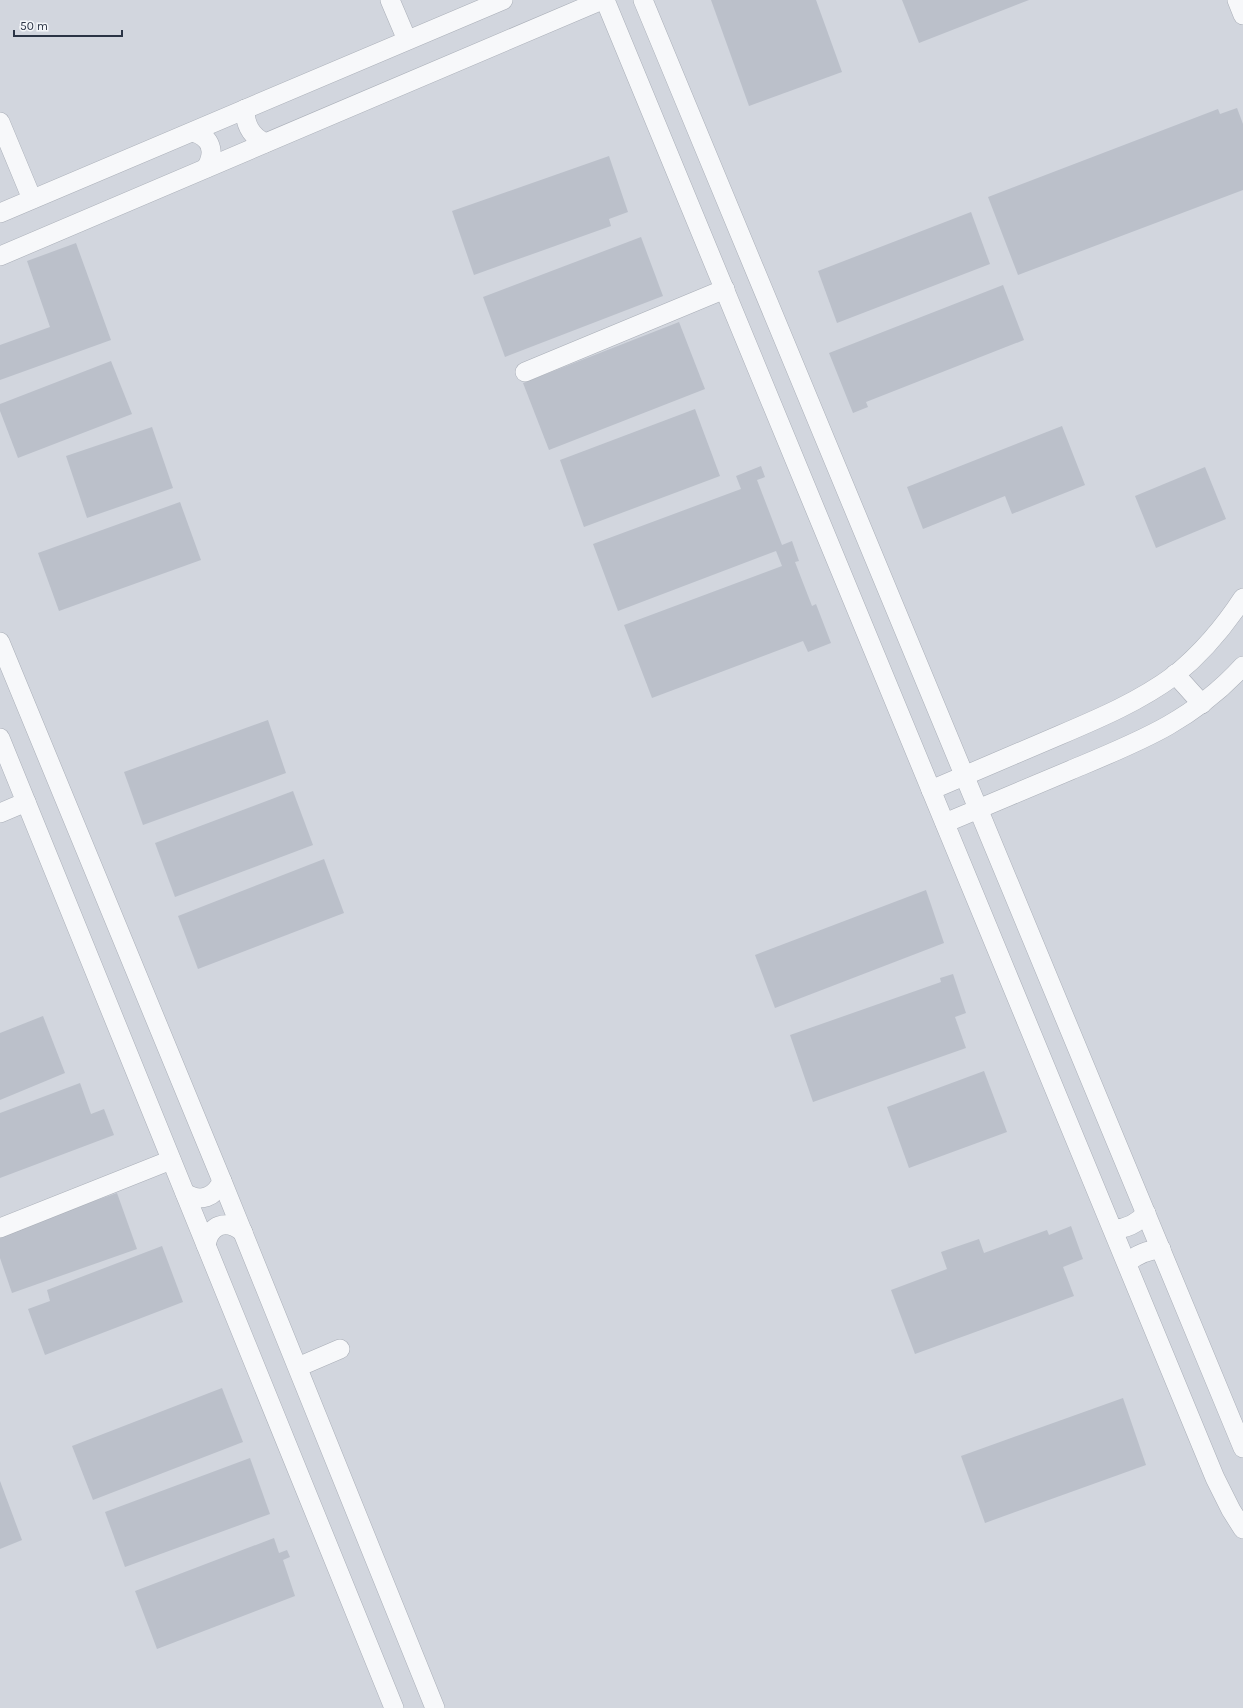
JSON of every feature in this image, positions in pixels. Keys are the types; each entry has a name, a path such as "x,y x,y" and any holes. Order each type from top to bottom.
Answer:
{"lane":[{"path":"390,0 407,40"},
{"path":"0,213 503,0"},
{"path":"0,256 603,0 724,289 1215,1478 1231,1510 1243,1529"},
{"path":"643,0 1243,1448"},
{"path":"1237,0 1243,15"},
{"path":"245,109 247,126 254,136 265,143"},
{"path":"0,122 32,199"},
{"path":"193,132 200,134 211,146 212,154 206,168"},
{"path":"525,372 724,289"},
{"path":"931,790 1111,713 1144,696 1175,674 1203,650 1228,621 1243,598"},
{"path":"0,642 222,1180 435,1708"},
{"path":"945,823 1138,742 1171,725 1202,704 1230,680 1243,666"},
{"path":"1175,674 1202,704"},
{"path":"0,738 394,1708"},
{"path":"0,813 26,802"},
{"path":"0,1228 171,1160"},
{"path":"185,1193 199,1199 207,1198 214,1194 219,1188 222,1180"},
{"path":"1113,1229 1128,1227 1141,1219 1146,1213"},
{"path":"206,1245 207,1238 216,1227 230,1225 243,1232"},
{"path":"1127,1264 1139,1254 1161,1249"},
{"path":"298,1368 340,1349"}],"shaded area":[{"path":"0,0 1243,0 1243,1708 0,1708"}],"building":[{"path":"711,0 816,0 842,72 749,106"},
{"path":"902,0 1029,0 919,43"},
{"path":"1237,108 1243,124 1243,190 1018,275 988,197 1218,109 1220,114"},
{"path":"609,156 628,212 609,219 611,226 474,275 452,211"},
{"path":"971,212 990,264 837,323 818,271"},
{"path":"641,237 663,296 505,357 483,297"},
{"path":"76,243 111,340 0,380 0,345 50,327 27,261"},
{"path":"1003,285 1024,340 866,402 868,407 853,413 829,353"},
{"path":"679,322 705,389 549,450 523,383"},
{"path":"111,361 132,414 18,458 0,411 0,404"},
{"path":"695,409 720,476 584,527 560,460"},
{"path":"1062,426 1085,485 1012,514 1005,496 923,529 907,487"},
{"path":"152,427 173,488 87,518 66,456"},
{"path":"761,466 765,477 757,480 782,545 792,541 799,561 795,562 812,606 816,604 831,643 808,652 803,641 652,698 624,625 782,566 776,551 618,611 593,544 741,489 736,476"},
{"path":"1205,467 1226,519 1156,548 1135,496"},
{"path":"180,502 201,560 59,611 38,553"},
{"path":"268,720 286,773 143,825 124,772"},
{"path":"293,791 313,845 175,897 155,843"},
{"path":"324,859 344,913 198,969 178,916"},
{"path":"926,890 944,943 775,1008 755,955"},
{"path":"953,974 966,1013 955,1017 966,1048 813,1102 790,1035 941,982 940,978"},
{"path":"43,1016 65,1073 0,1100 0,1033"},
{"path":"984,1071 1007,1132 909,1168 887,1107"},
{"path":"80,1083 91,1114 104,1109 114,1135 0,1178 0,1113"},
{"path":"117,1193 137,1249 12,1293 0,1258 0,1234"},
{"path":"1071,1226 1083,1259 1063,1267 1074,1296 915,1354 891,1290 947,1269 941,1252 979,1239 984,1253 1047,1230 1049,1235"},
{"path":"162,1246 183,1302 45,1355 28,1309 50,1301 47,1290"},
{"path":"222,1388 243,1442 93,1500 72,1446"},
{"path":"1123,1398 1146,1465 985,1523 961,1456"},
{"path":"250,1458 270,1514 125,1567 105,1512"},
{"path":"0,1481 22,1540 0,1549"},
{"path":"274,1538 279,1553 287,1550 290,1557 283,1560 295,1596 157,1649 135,1591"}]}
